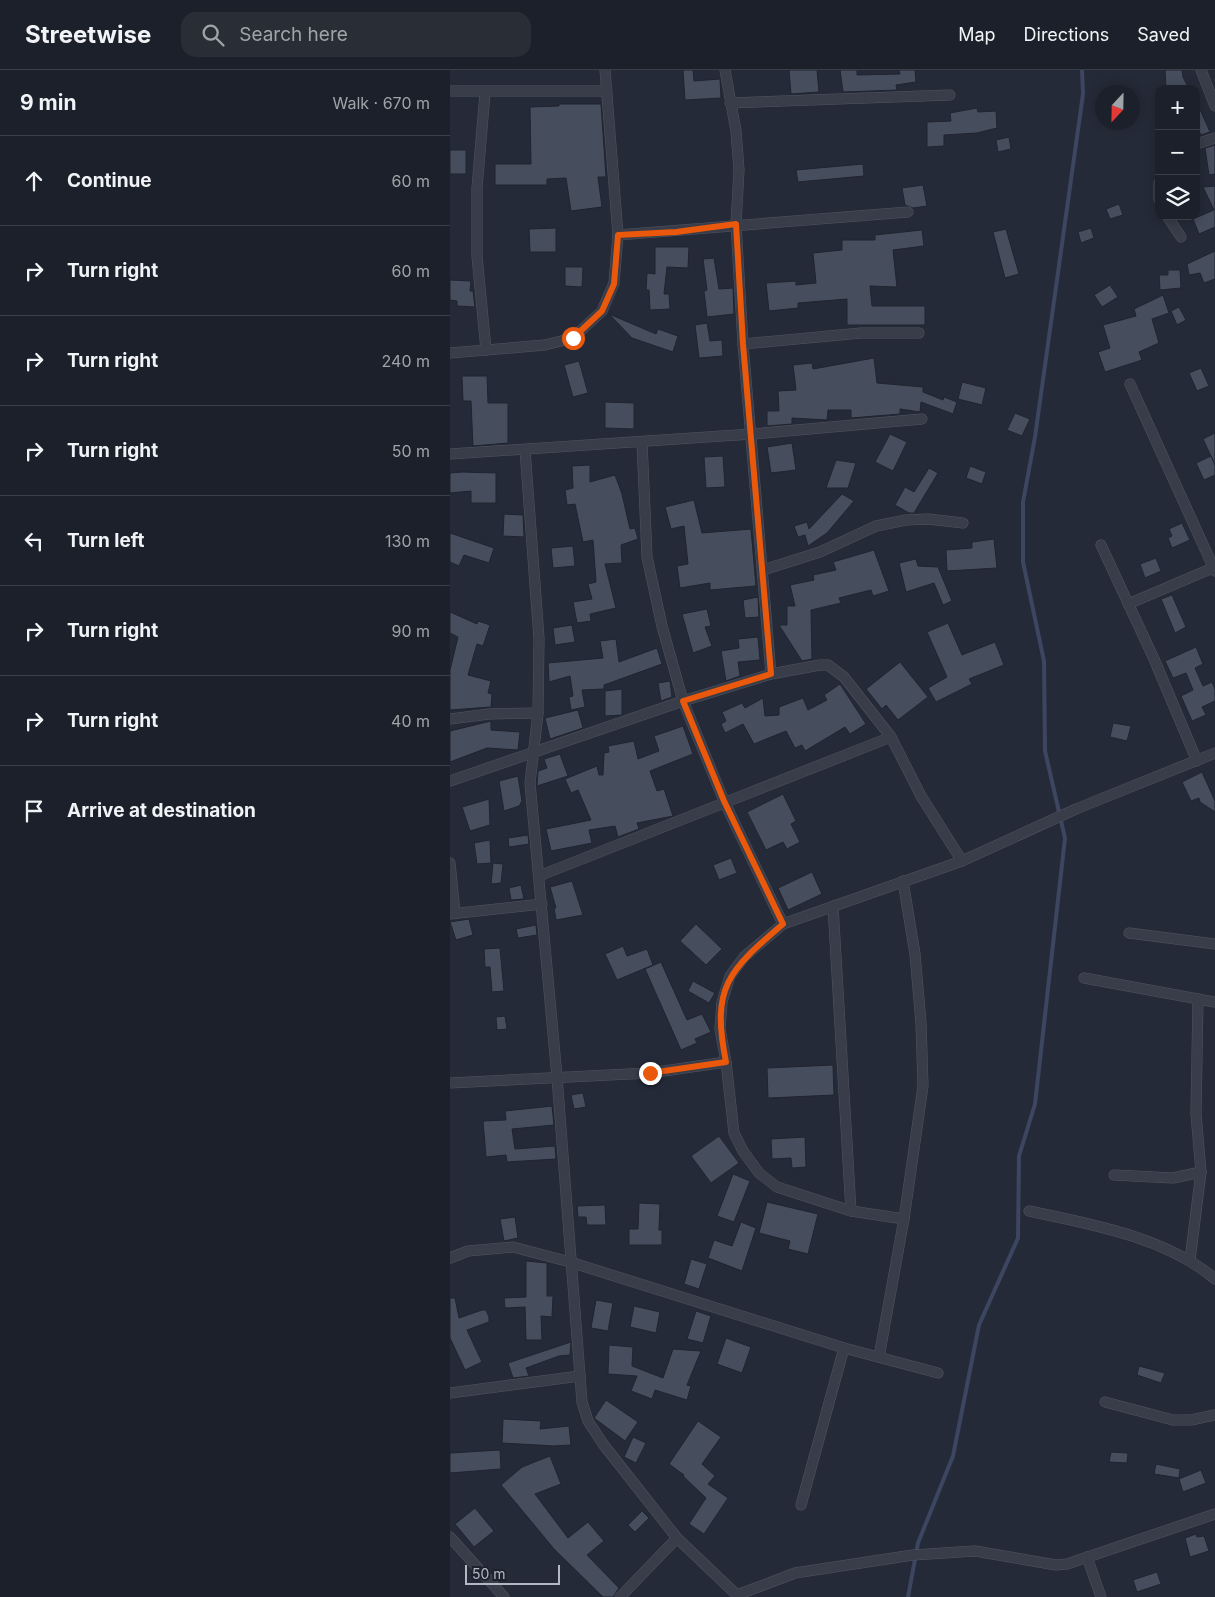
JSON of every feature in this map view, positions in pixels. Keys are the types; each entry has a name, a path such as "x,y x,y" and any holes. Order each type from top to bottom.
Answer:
{"street":[{"path":"450,353 545,346 573,338 602,311 614,284 618,235 605,70"},
{"path":"725,70 736,131 739,170 736,224 743,344 771,674"},
{"path":"1201,70 1215,106"},
{"path":"450,91 485,93 607,91"},
{"path":"485,93 477,188 477,256 486,350"},
{"path":"730,103 950,95"},
{"path":"1200,143 1215,138"},
{"path":"618,235 676,232 736,224 908,212"},
{"path":"1170,220 1181,237"},
{"path":"743,344 861,333 919,333"},
{"path":"1128,604 1214,569 1130,384"},
{"path":"450,454 752,434 922,418"},
{"path":"642,442 647,557 662,626 683,701 724,801 783,924"},
{"path":"525,450 538,638 538,713 532,752 530,783 557,1077 582,1402 588,1421 602,1444 677,1538 738,1596 795,1573 873,1559 975,1550 1056,1565 1067,1564 1215,1514"},
{"path":"763,570 820,552 884,525 920,519 963,523"},
{"path":"1101,545 1154,659 1196,761"},
{"path":"450,781 683,701 771,674 820,665 828,666 844,677 891,737 922,796 962,861"},
{"path":"450,718 489,714 538,713"},
{"path":"539,876 724,801 891,737"},
{"path":"904,1219 851,1211 777,1187 759,1173 734,1132 726,1062 720,1029 722,1002 730,976 744,957 783,924 962,861 1076,809 1215,753"},
{"path":"450,863 452,914 542,904"},
{"path":"879,1357 904,1219 923,1086 920,1004 903,881"},
{"path":"833,906 851,1211"},
{"path":"1129,933 1215,944"},
{"path":"1084,978 1215,1002"},
{"path":"1190,1260 1201,1172 1196,1114 1198,999"},
{"path":"450,1083 650,1073 726,1062"},
{"path":"1114,1175 1173,1178 1201,1172"},
{"path":"1029,1211 1094,1225 1165,1248 1190,1260 1215,1279"},
{"path":"450,1258 468,1252 513,1246 844,1348 938,1373"},
{"path":"801,1504 844,1348"},
{"path":"450,1393 580,1376"},
{"path":"1105,1402 1173,1420 1191,1420 1215,1415"},
{"path":"450,1537 504,1597"},
{"path":"620,1597 677,1538"},
{"path":"1087,1557 1101,1597"}],"building":[{"path":"683,70 693,70 694,81 720,79 721,98 685,100"},
{"path":"789,70 817,70 819,92 791,94"},
{"path":"840,70 857,70 857,75 900,74 899,70 915,70 916,82 896,85 897,90 843,92"},
{"path":"1165,70 1182,70 1187,85 1166,85"},
{"path":"559,104 601,104 606,177 598,177 602,207 571,211 566,178 547,179 547,185 495,185 495,164 531,164 530,107 559,106"},
{"path":"977,108 978,112 996,111 997,128 977,133 944,135 944,146 927,147 927,122 951,121 950,113"},
{"path":"1200,109 1210,132 1201,135 1200,133"},
{"path":"1009,137 1011,149 998,152 996,140"},
{"path":"1215,145 1215,174 1209,175 1205,148"},
{"path":"450,150 466,150 466,174 450,174"},
{"path":"863,164 864,176 798,182 796,170"},
{"path":"923,185 927,206 913,208 905,205 902,188"},
{"path":"1215,186 1215,227 1199,234 1193,220 1200,220 1200,216 1214,210 1203,187"},
{"path":"1119,204 1123,215 1110,219 1106,209"},
{"path":"556,228 556,252 530,252 529,229"},
{"path":"1091,228 1094,238 1081,243 1078,232"},
{"path":"1006,229 1019,274 1005,278 993,232"},
{"path":"922,230 924,246 893,250 897,287 870,286 872,306 925,306 925,325 847,325 847,299 798,303 798,308 769,311 766,283 796,281 796,285 816,283 813,253 842,250 842,240 875,240 875,235"},
{"path":"655,247 689,247 688,268 667,267 664,294 669,294 670,309 650,310 649,290 646,290 647,273 655,274"},
{"path":"1215,251 1215,279 1204,283 1200,273 1189,275 1187,264"},
{"path":"714,258 719,289 733,288 734,314 707,317 704,291 707,290 703,259"},
{"path":"565,267 583,267 582,287 565,286"},
{"path":"1168,270 1180,270 1181,288 1160,290 1159,275 1168,275"},
{"path":"450,280 471,281 470,291 473,291 475,307 457,306 457,301 450,300"},
{"path":"1110,285 1118,297 1102,307 1094,295"},
{"path":"1163,295 1169,313 1152,319 1159,343 1139,352 1142,360 1105,372 1098,352 1110,348 1103,325 1136,316 1134,309"},
{"path":"1179,307 1186,320 1177,325 1171,311"},
{"path":"609,314 656,334 658,329 678,336 673,352 632,338"},
{"path":"707,323 710,341 722,340 723,356 699,358 695,325"},
{"path":"874,358 877,383 923,387 923,392 943,400 944,397 957,402 953,414 921,402 920,412 900,409 900,414 851,418 851,410 828,410 827,420 792,418 792,424 767,426 767,411 779,411 778,391 796,390 793,365 812,363 813,369"},
{"path":"579,361 588,393 573,397 564,365"},
{"path":"1201,368 1209,386 1197,391 1189,373"},
{"path":"462,376 487,376 488,403 508,403 508,443 473,446 471,401 463,401"},
{"path":"962,382 986,388 982,405 958,399"},
{"path":"605,402 634,403 634,429 605,428"},
{"path":"1015,413 1030,419 1022,436 1007,430"},
{"path":"1215,433 1215,465 1203,439"},
{"path":"890,434 907,442 893,471 875,462"},
{"path":"792,443 796,470 771,473 767,447"},
{"path":"723,456 725,487 706,488 704,457"},
{"path":"1211,456 1215,465 1215,475 1204,480 1196,463"},
{"path":"836,460 856,463 848,488 826,488"},
{"path":"590,465 590,482 615,475 622,494 630,529 635,528 638,539 621,545 622,563 605,564 616,608 590,614 591,621 577,623 573,602 592,599 588,584 596,582 593,540 583,542 575,504 567,505 565,490 573,488 572,466"},
{"path":"970,466 986,472 982,484 966,478"},
{"path":"929,468 938,473 914,513 909,513 895,505 905,487 914,492"},
{"path":"450,473 496,473 496,503 471,503 471,491 450,493"},
{"path":"842,494 854,501 827,533 808,546 805,535 798,537 794,526 807,522 809,529"},
{"path":"694,500 702,533 751,529 756,586 710,590 710,583 680,588 677,566 688,564 684,526 671,529 665,507"},
{"path":"504,514 523,515 524,537 503,536"},
{"path":"1182,523 1190,540 1172,548 1168,538 1172,536 1169,529"},
{"path":"450,533 494,548 489,563 464,555 459,566 450,562"},
{"path":"994,539 997,568 947,571 946,550 972,548 972,542"},
{"path":"573,546 575,566 553,568 551,548"},
{"path":"874,550 889,591 873,596 871,590 839,598 841,603 811,610 812,659 802,661 779,625 787,625 787,606 795,606 790,585 814,580 813,575 836,570 833,562"},
{"path":"1156,558 1161,571 1145,578 1140,564"},
{"path":"916,559 918,566 938,567 952,601 943,605 934,583 906,592 899,563"},
{"path":"1172,595 1186,627 1175,633 1161,599"},
{"path":"758,597 759,617 745,618 743,600"},
{"path":"707,609 711,626 705,627 712,646 693,653 682,614"},
{"path":"450,612 477,624 478,621 490,625 483,646 477,644 468,675 491,681 488,693 492,694 491,707 450,710 450,670 458,637 450,633"},
{"path":"948,623 962,655 995,642 1004,665 969,679 972,684 936,702 928,688 947,677 927,632"},
{"path":"572,625 575,642 555,645 553,628"},
{"path":"758,637 760,660 738,662 740,676 726,681 721,651 739,648 738,639"},
{"path":"616,639 619,662 657,648 662,664 604,685 604,689 582,690 585,707 571,710 569,697 573,696 570,676 549,682 548,663 603,658 600,641"},
{"path":"1196,647 1203,664 1195,668 1203,686 1212,682 1215,689 1215,701 1202,707 1206,715 1192,721 1181,696 1193,690 1186,673 1173,678 1165,661"},
{"path":"900,662 928,697 898,720 886,705 882,709 866,689"},
{"path":"670,681 672,697 661,701 658,683"},
{"path":"840,684 866,724 850,734 845,727 805,751 802,745 795,748 786,731 754,744 743,724 725,733 721,724 726,721 722,712 742,703 745,708 763,698 765,716 779,715 779,707 803,698 808,710 827,700 824,695"},
{"path":"622,689 622,715 605,716 605,691"},
{"path":"578,710 583,728 550,739 545,718"},
{"path":"491,721 491,730 520,732 518,750 487,748 450,762 450,731"},
{"path":"1113,723 1131,726 1127,741 1110,737"},
{"path":"683,726 693,754 650,771 657,791 664,789 673,816 637,823 639,829 618,837 615,826 589,830 592,843 551,851 546,829 591,820 578,790 571,793 565,779 597,766 599,775 603,775 604,753 609,752 608,746 634,741 638,759 659,751 654,736"},
{"path":"560,754 568,776 537,786 538,771 547,768 544,759"},
{"path":"1202,772 1215,801 1215,812 1200,802 1199,798 1191,801 1182,782"},
{"path":"518,776 522,801 519,806 504,811 499,781"},
{"path":"783,794 796,821 791,824 800,842 787,849 783,842 766,850 747,812"},
{"path":"489,799 490,825 470,831 462,807"},
{"path":"528,835 529,844 509,847 508,838"},
{"path":"490,840 491,863 477,864 474,843"},
{"path":"731,858 737,873 719,880 713,865"},
{"path":"493,863 503,864 501,883 491,884"},
{"path":"812,872 822,894 788,910 778,888"},
{"path":"572,881 583,915 556,920 554,908 556,908 550,887"},
{"path":"521,885 524,899 511,900 509,888"},
{"path":"469,919 473,935 456,940 450,922"},
{"path":"696,924 722,949 706,965 680,941"},
{"path":"536,925 537,935 518,938 516,929"},
{"path":"623,946 627,956 647,949 653,965 617,980 605,954"},
{"path":"500,948 504,991 492,992 490,967 485,967 484,949"},
{"path":"661,962 687,1020 702,1014 711,1032 695,1039 697,1043 681,1050 645,969"},
{"path":"693,981 715,993 709,1003 688,991"},
{"path":"505,1016 507,1029 497,1030 496,1017"},
{"path":"833,1065 834,1095 768,1098 767,1068"},
{"path":"583,1093 586,1107 574,1109 571,1095"},
{"path":"552,1106 554,1125 512,1129 515,1149 555,1146 556,1159 507,1162 506,1155 486,1157 483,1121 506,1120 505,1111"},
{"path":"719,1136 739,1163 711,1183 691,1156"},
{"path":"805,1137 806,1167 792,1168 791,1158 772,1159 771,1139"},
{"path":"733,1174 750,1181 734,1222 717,1216"},
{"path":"767,1202 818,1214 808,1254 788,1249 790,1241 759,1233"},
{"path":"639,1203 660,1204 659,1230 662,1230 662,1245 629,1245 629,1229 638,1229"},
{"path":"605,1205 606,1225 587,1225 586,1217 578,1217 577,1206"},
{"path":"515,1217 518,1238 504,1241 500,1219"},
{"path":"741,1222 756,1228 742,1271 708,1258 714,1240 732,1246"},
{"path":"691,1259 707,1264 699,1289 684,1284"},
{"path":"526,1261 547,1263 547,1296 553,1296 552,1317 541,1316 542,1340 526,1340 525,1307 505,1308 504,1298 526,1297"},
{"path":"450,1298 455,1298 459,1318 482,1310 486,1310 489,1317 489,1322 467,1330 482,1362 465,1370 450,1338"},
{"path":"596,1300 613,1303 608,1331 591,1328"},
{"path":"634,1306 660,1312 656,1333 630,1327"},
{"path":"696,1311 711,1316 703,1343 687,1339"},
{"path":"726,1338 751,1347 742,1373 717,1364"},
{"path":"571,1342 570,1355 559,1356 526,1368 529,1376 513,1378 508,1363"},
{"path":"609,1345 633,1347 632,1366 663,1378 673,1349 701,1351 687,1385 691,1386 687,1400 655,1390 652,1399 631,1391 637,1376 608,1374"},
{"path":"1139,1366 1165,1373 1161,1383 1137,1375"},
{"path":"606,1400 638,1422 625,1441 594,1418"},
{"path":"503,1419 541,1421 540,1429 569,1426 571,1445 502,1443"},
{"path":"698,1421 721,1437 702,1464 715,1476 708,1484 728,1498 704,1534 689,1524 706,1498 684,1475 669,1464"},
{"path":"633,1437 646,1443 636,1463 624,1457"},
{"path":"500,1450 501,1469 450,1473 450,1453"},
{"path":"1111,1452 1128,1453 1127,1463 1109,1462"},
{"path":"550,1456 561,1484 535,1494 568,1538 588,1522 604,1541 587,1555 619,1588 613,1597 603,1597 554,1549 501,1485 522,1467"},
{"path":"1156,1464 1180,1469 1179,1478 1154,1474"},
{"path":"1201,1470 1206,1483 1183,1492 1179,1479"},
{"path":"475,1508 494,1531 474,1547 455,1524"},
{"path":"642,1511 649,1518 635,1532 628,1525"},
{"path":"1196,1534 1197,1537 1204,1536 1209,1551 1190,1557 1185,1538"},
{"path":"1157,1572 1161,1584 1137,1592 1133,1580"}],"waterway":[{"path":"908,1597 918,1543 953,1456 979,1325 1018,1238 1019,1156 1035,1104 1065,838 1045,751 1044,661 1023,562 1023,502 1035,437 1083,94 1082,70"}],"route":[{"path":"573,338 602,311 614,284 618,235 676,232 736,224 743,344 771,674 683,701 705,750 724,801 783,924 744,957 730,976 722,1002 720,1029 726,1062 650,1073"}]}
